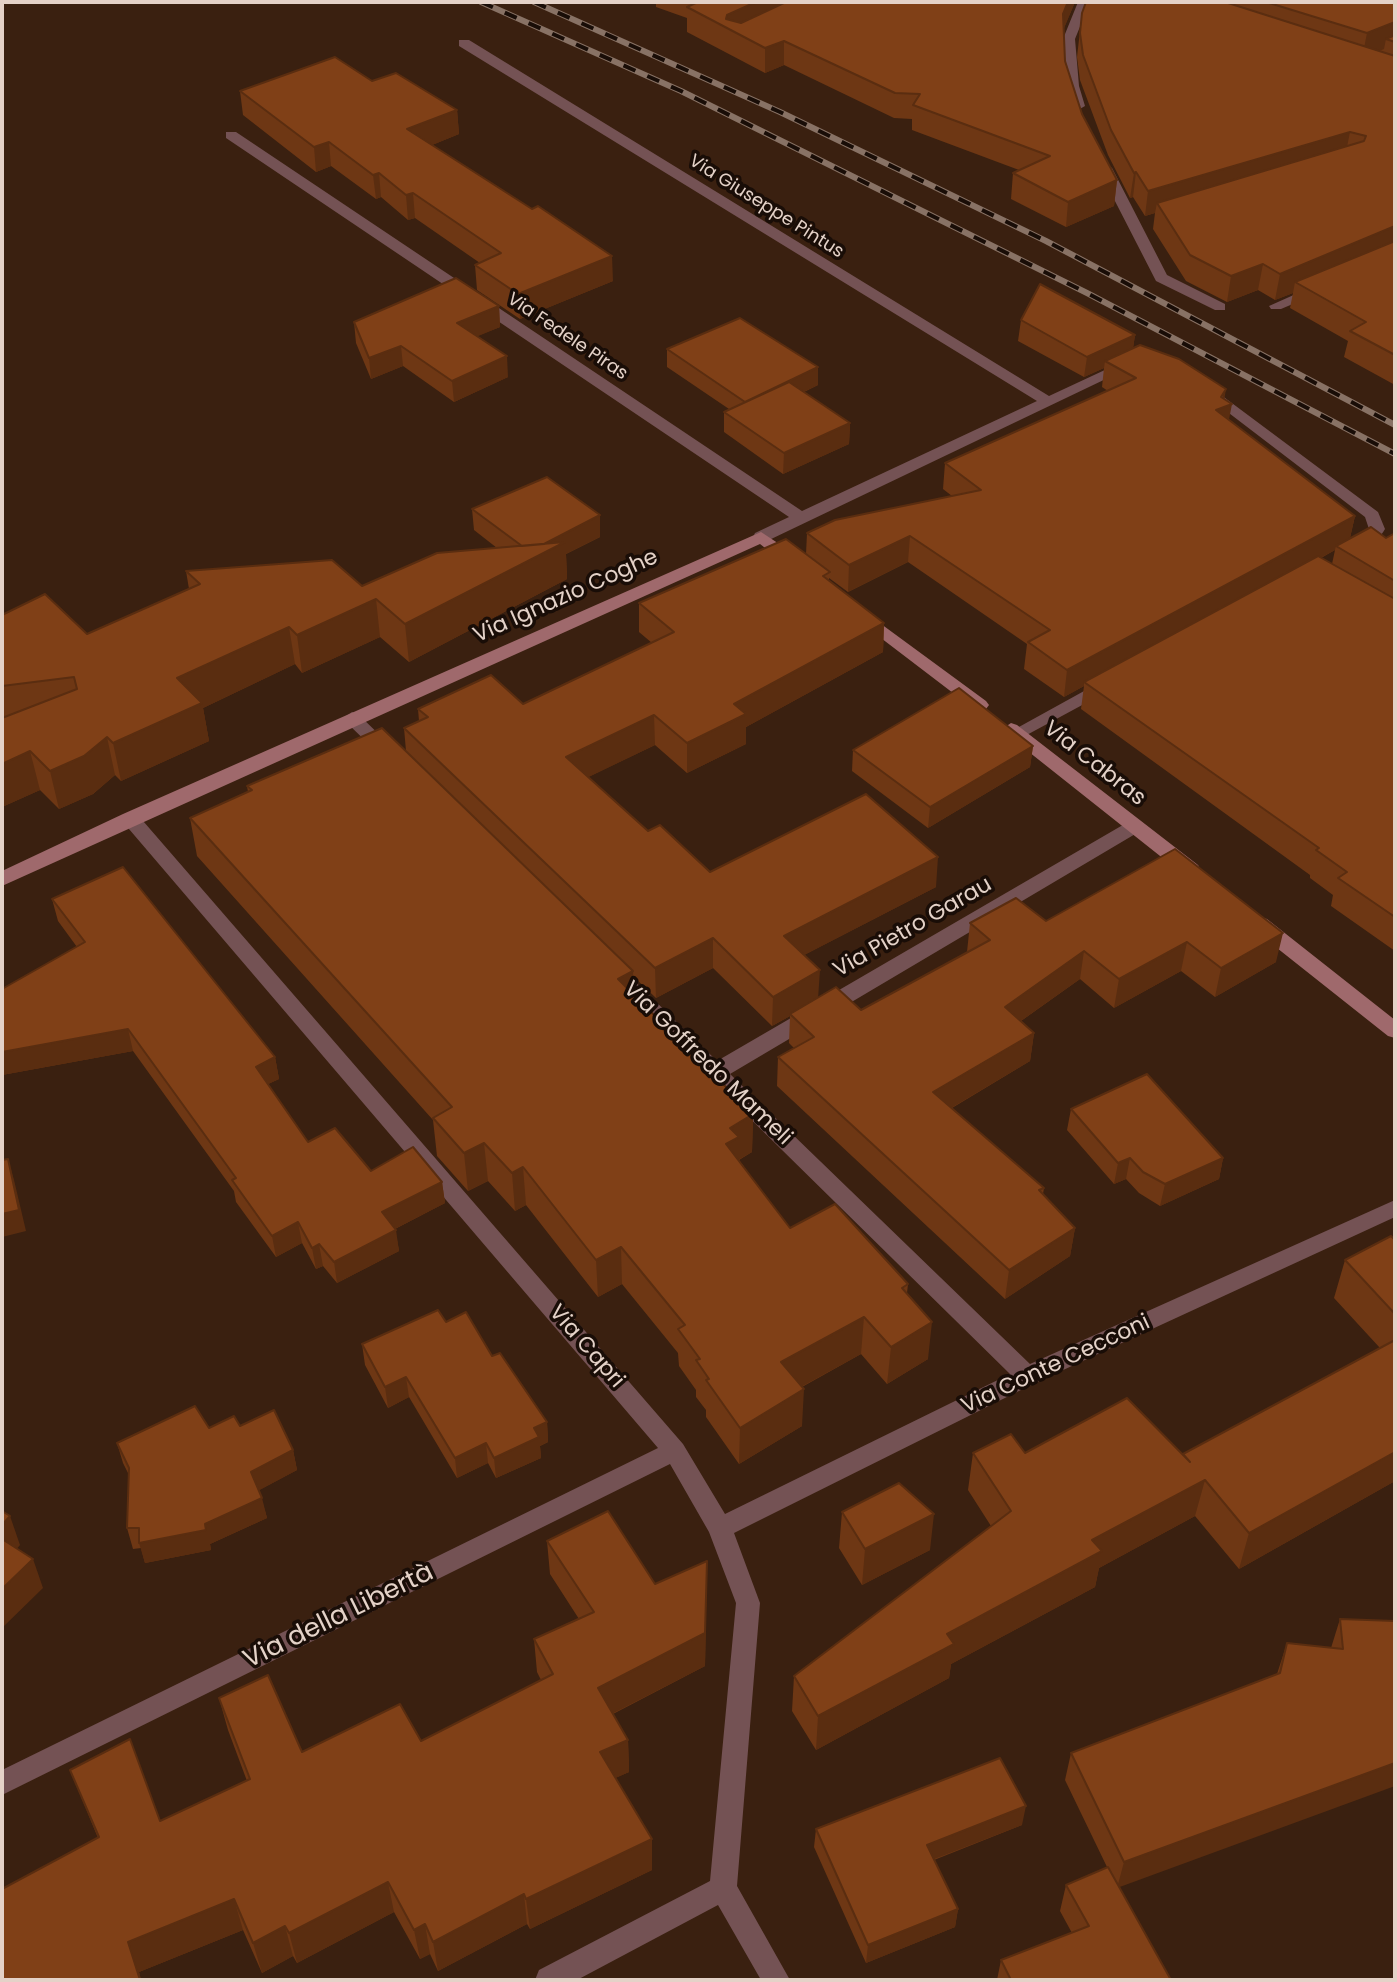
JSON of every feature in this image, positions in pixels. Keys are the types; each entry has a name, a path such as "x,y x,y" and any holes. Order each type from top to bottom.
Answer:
{"street":[{"path":"1084,2 1069,39 1072,86 1085,125"},
{"name":"Via Giuseppe Pintus","path":"464,43 1049,402"},
{"name":"Via Fedele Piras","path":"231,135 801,518"},
{"path":"1096,151 1142,224 1161,278 1220,307"},
{"path":"1276,306 1325,285"},
{"name":"Via Ignazio Coghe","path":"2,879 130,818 761,537 1143,361"},
{"path":"1187,380 1200,385 1372,515 1377,529 1369,541 1346,554"},
{"path":"761,537 801,568"},
{"name":"Via Cabras","path":"852,607 1209,884"},
{"path":"1017,733 1124,675"},
{"path":"352,718 395,760"},
{"name":"Via Capri","path":"130,818 675,1451 720,1528 748,1603 723,1888"},
{"name":"Via Pietro Garau","path":"716,1072 1135,826"},
{"path":"1246,914 1395,1031"},
{"name":"Via Goffredo Mameli","path":"601,961 1027,1376"},
{"name":"Via Conte Cecconi","path":"720,1528 1027,1376 1395,1208"},
{"name":"Via della Libertà","path":"2,1783 675,1451"},
{"path":"549,1980 723,1888 776,1980"}],"building":[{"path":"698,2 756,2 727,15 726,19 741,23 786,2 1068,2 1063,14 1065,61 1082,114 1117,180 1068,202 1013,173 1050,156 913,105 920,94 895,93 784,41 765,48 687,7"},
{"path":"1086,2 1225,2 1395,56 1395,226 1280,274 1263,264 1231,276 1190,255 1157,203 1364,141 1366,136 1350,132 1148,191 1134,173 1111,130 1083,55 1080,33"},
{"path":"1266,2 1395,2 1395,22 1367,33"},
{"path":"335,57 372,81 396,73 457,110 407,129 532,209 538,206 612,256 518,294 475,265 501,253 413,193 406,195 379,173 373,175 329,142 314,147 240,91"},
{"path":"1395,241 1395,355 1350,331 1366,322 1295,282"},
{"path":"456,278 499,306 457,323 507,356 452,381 401,346 369,358 354,322"},
{"path":"1040,284 1135,335 1087,357 1021,320"},
{"path":"740,318 818,367 745,402 667,349"},
{"path":"1140,345 1179,359 1226,389 1221,397 1232,404 1216,410 1355,516 1067,670 1028,642 1050,630 910,536 849,565 807,533 835,520 981,490 945,463 1136,378 1105,361"},
{"path":"789,382 850,423 784,453 724,412"},
{"path":"547,477 600,515 544,544 522,546 472,509"},
{"path":"1371,527 1386,538 1395,533 1395,581 1336,546"},
{"path":"786,539 830,572 823,576 884,623 734,704 746,714 687,743 654,715 566,757 648,831 660,825 710,872 866,794 938,857 784,936 820,970 773,997 713,938 655,968 404,728 428,717 418,709 491,675 523,704 674,632 639,603"},
{"path":"565,542 405,624 376,599 297,635 289,627 177,678 202,703 113,743 107,737 84,756 50,771 30,751 2,764 2,718 77,689 74,677 2,686 2,615 45,594 87,634 200,584 186,571 332,560 362,586 437,553"},
{"path":"1318,556 1395,599 1395,917 1338,878 1347,872 1316,850 1319,848 1084,682"},
{"path":"959,688 1033,746 930,807 853,750"},
{"path":"382,728 633,971 618,979 753,1114 730,1128 739,1137 726,1144 790,1228 835,1204 908,1284 902,1288 932,1322 891,1347 864,1317 781,1362 804,1389 740,1428 706,1380 709,1379 696,1360 700,1359 678,1329 685,1325 621,1247 596,1260 523,1167 512,1173 484,1143 464,1153 433,1118 452,1107 190,818 252,790 247,786"},
{"path":"1175,849 1283,933 1221,968 1187,942 1119,979 1084,951 1005,1007 1034,1033 933,1092 1044,1188 1039,1190 1075,1228 1009,1270 778,1057 814,1037 790,1014 836,987 861,1010 990,940 970,923 1016,898 1046,921"},
{"path":"123,867 275,1057 256,1067 308,1142 335,1128 371,1171 413,1147 442,1182 382,1212 396,1230 334,1262 319,1244 312,1248 298,1222 272,1236 232,1180 236,1178 128,1029 2,1052 2,989 85,942 52,899"},
{"path":"1147,1074 1223,1158 1165,1184 1143,1172 1130,1158 1118,1163 1071,1109"},
{"path":"8,1159 19,1210 2,1214 2,1160"},
{"path":"1391,1236 1395,1240 1395,1314 1345,1260"},
{"path":"438,1310 446,1322 466,1312 492,1356 500,1353 547,1422 534,1428 539,1437 494,1458 486,1443 455,1458 406,1377 385,1387 362,1344"},
{"path":"1395,1340 1395,1452 1249,1533 1205,1480 1092,1540 1102,1551 947,1634 954,1644 818,1716 794,1676 1011,1511 973,1453 1011,1434 1025,1453 1127,1398 1190,1462 1183,1454"},
{"path":"195,1406 209,1428 234,1416 240,1426 274,1410 293,1450 251,1472 262,1498 205,1524 206,1530 139,1543 139,1528 127,1528 129,1468 117,1443"},
{"path":"899,1483 934,1514 865,1549 842,1512"},
{"path":"2,1511 10,1516 2,1525"},
{"path":"608,1511 655,1584 707,1561 705,1633 598,1688 628,1740 600,1752 652,1839 526,1899 524,1894 433,1942 425,1924 414,1930 388,1882 289,1933 285,1926 253,1943 234,1899 128,1942 140,1980 2,1980 2,1889 99,1837 70,1770 130,1739 160,1821 250,1779 219,1698 268,1675 302,1752 400,1704 421,1741 553,1674 534,1639 594,1612 547,1541"},
{"path":"2,1539 33,1559 2,1589"},
{"path":"1340,1619 1395,1621 1395,1763 1124,1862 1071,1753 1280,1673 1287,1643 1343,1649"},
{"path":"1000,1758 1026,1806 927,1845 958,1909 868,1945 816,1829"},
{"path":"1108,1867 1171,1980 1011,1980 1001,1960 1089,1926 1066,1885"}],"railway":[{"path":"481,2 681,91 1087,293 1395,454"},
{"path":"534,2 780,112 1046,241 1395,425"}]}
